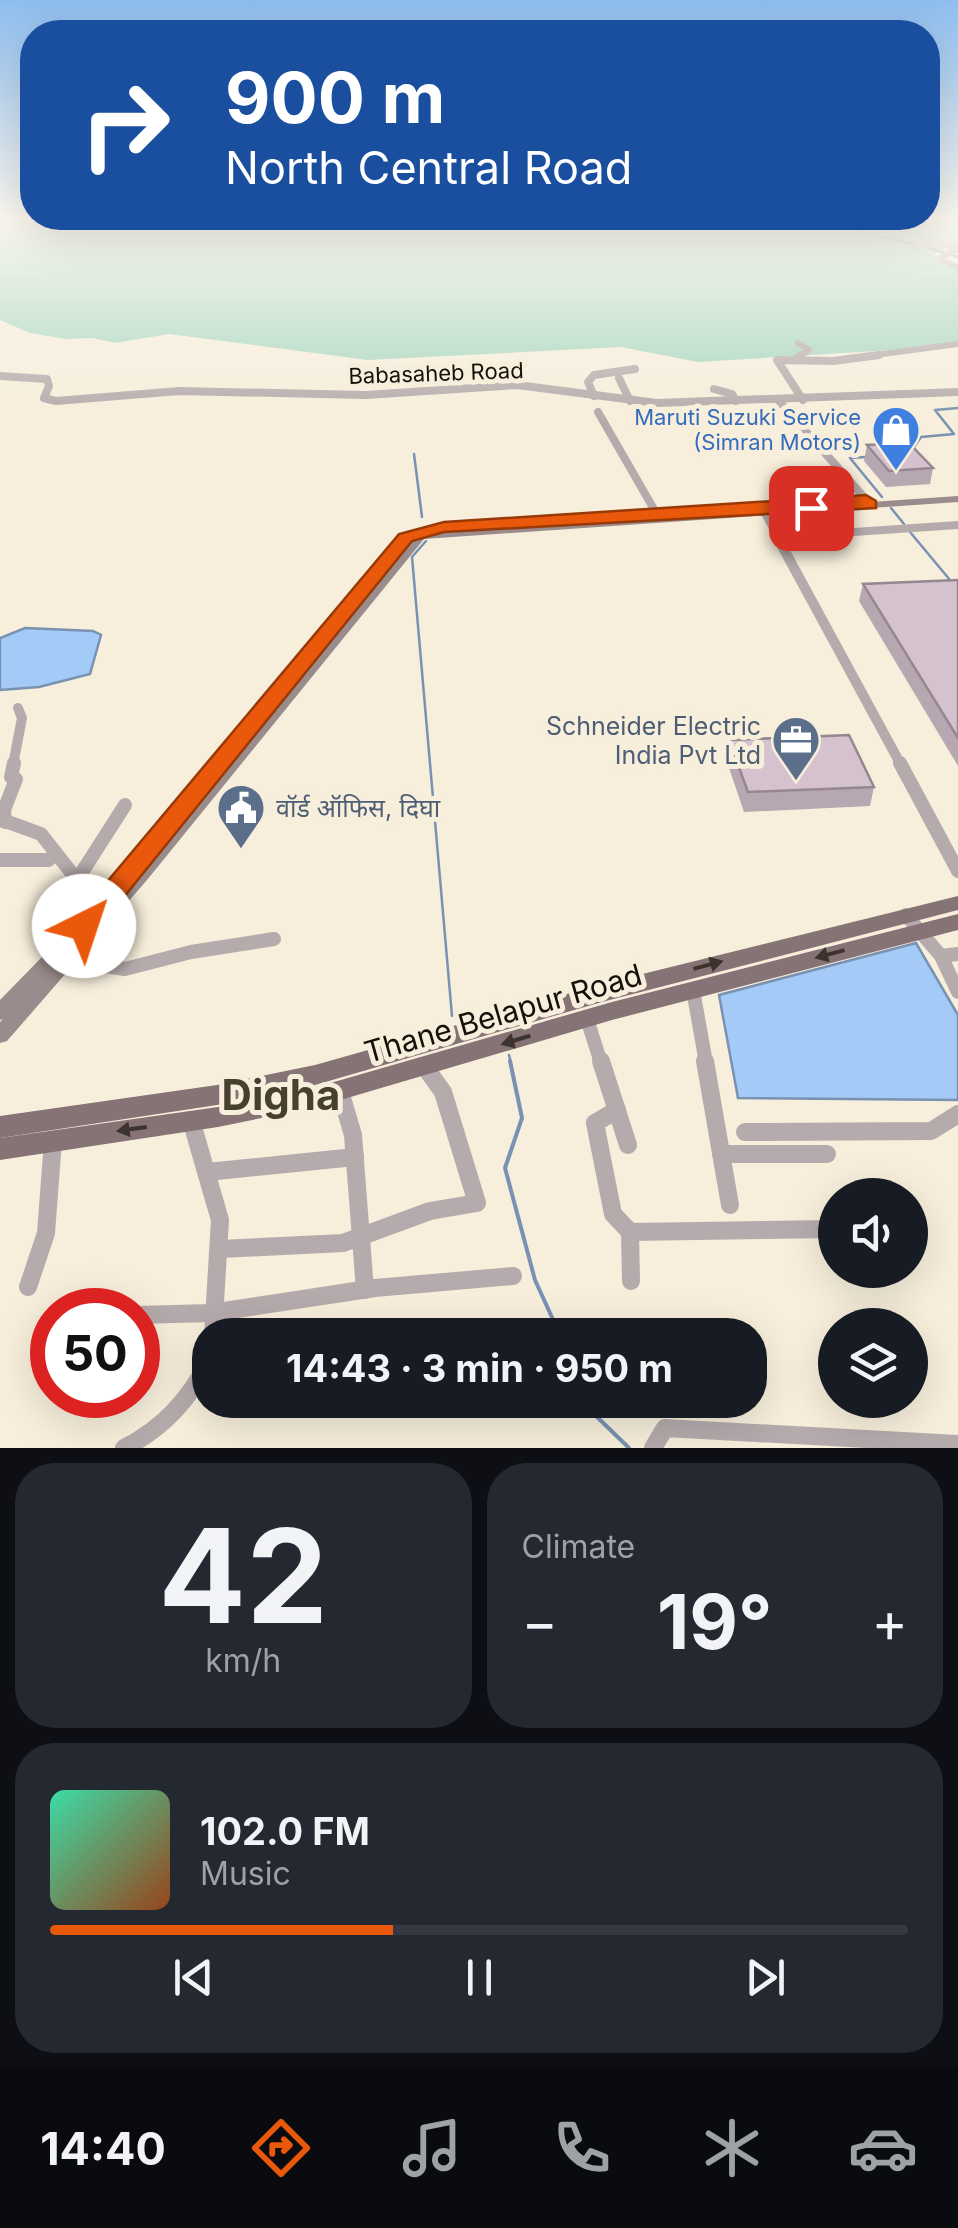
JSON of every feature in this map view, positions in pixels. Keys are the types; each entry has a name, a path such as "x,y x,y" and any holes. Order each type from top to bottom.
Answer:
{"main road":[{"path":"0,1034 418,534 958,497"},
{"path":"871,502 958,497"},
{"name":"Thane Belapur Road","path":"0,1149 191,1120 340,1090 692,990 912,923 958,903"},
{"name":"Thane Belapur Road","path":"0,1126 217,1095 315,1075 602,993 912,923 958,922"},
{"path":"0,1012 60,959"}],"street":[{"path":"797,358 809,350 798,343"},
{"path":"804,400 777,367 777,360 833,361 958,344"},
{"path":"0,366 21,376"},
{"path":"594,396 588,382 594,374 634,368"},
{"path":"0,376 21,376"},
{"name":"Babasaheb Road","path":"21,376 47,379 49,386 44,398 56,401 179,390 366,395 517,385 630,401 719,395 736,401 779,402 958,392"},
{"path":"619,378 630,401"},
{"path":"719,395 732,394 736,401"},
{"path":"779,402 798,417 871,502"},
{"path":"598,412 658,516"},
{"path":"763,509 958,871"},
{"path":"781,538 958,525"},
{"path":"18,708 22,718 11,777 16,779 2,821 41,834 76,880 115,898"},
{"path":"0,750 14,747"},
{"path":"76,880 92,865 96,850 124,805"},
{"path":"0,860 48,860 54,855"},
{"path":"912,923 940,956 958,992"},
{"path":"60,959 125,969 192,952 274,939"},
{"path":"940,956 958,954"},
{"path":"692,990 730,1205"},
{"path":"587,1018 628,1145"},
{"path":"221,1249 320,1246 362,1238 449,1203 477,1203 443,1092 425,1067"},
{"path":"340,1090 353,1135 365,1290"},
{"path":"617,1110 595,1123 613,1214 630,1232 631,1281"},
{"path":"745,1132 931,1130 958,1114"},
{"path":"191,1120 220,1220 221,1249 212,1318"},
{"path":"28,1287 46,1233 53,1141"},
{"path":"721,1154 827,1154"},
{"path":"207,1172 354,1158"},
{"path":"630,1232 818,1229"},
{"path":"160,1314 212,1313 365,1290 512,1276"},
{"path":"124,1448 148,1437 192,1393"},
{"path":"653,1448 666,1428 958,1444"}],"green space":[{"path":"0,287 958,287 958,346 698,362 621,347 368,360 169,334 115,343 92,338 66,339 30,333 0,320"}],"water":[{"path":"25,628 93,631 101,635 90,674 39,687 0,690 0,638"},
{"path":"916,943 958,1015 958,1100 738,1098 719,995"}],"building":[{"path":"909,443 933,468 889,471 867,445"},
{"path":"958,580 958,738 863,584"},
{"path":"849,735 874,787 748,792 729,740"}],"waterway":[{"path":"914,447 921,437 954,434 935,410 958,408"},
{"path":"414,454 422,517"},
{"path":"865,457 850,458 882,497"},
{"path":"891,508 904,524"},
{"path":"910,532 950,580"},
{"path":"426,541 412,557 452,1016"},
{"path":"509,1055 511,1063"},
{"path":"510,1061 522,1118 505,1168 535,1280 552,1318"},
{"path":"598,1418 629,1448"}],"place":[{"name":"Maruti Suzuki Service (Simran Motors)","path":"896,472"},
{"name":"Schneider Electric India Pvt Ltd","path":"796,782"},
{"name":"वॉर्ड ऑफिस, दिघा","path":"241,850"}],"district":[{"name":"Digha","path":"281,1094"}],"route":[{"path":"84,926 414,533 428,528 866,501 870,504 811,508"}]}
